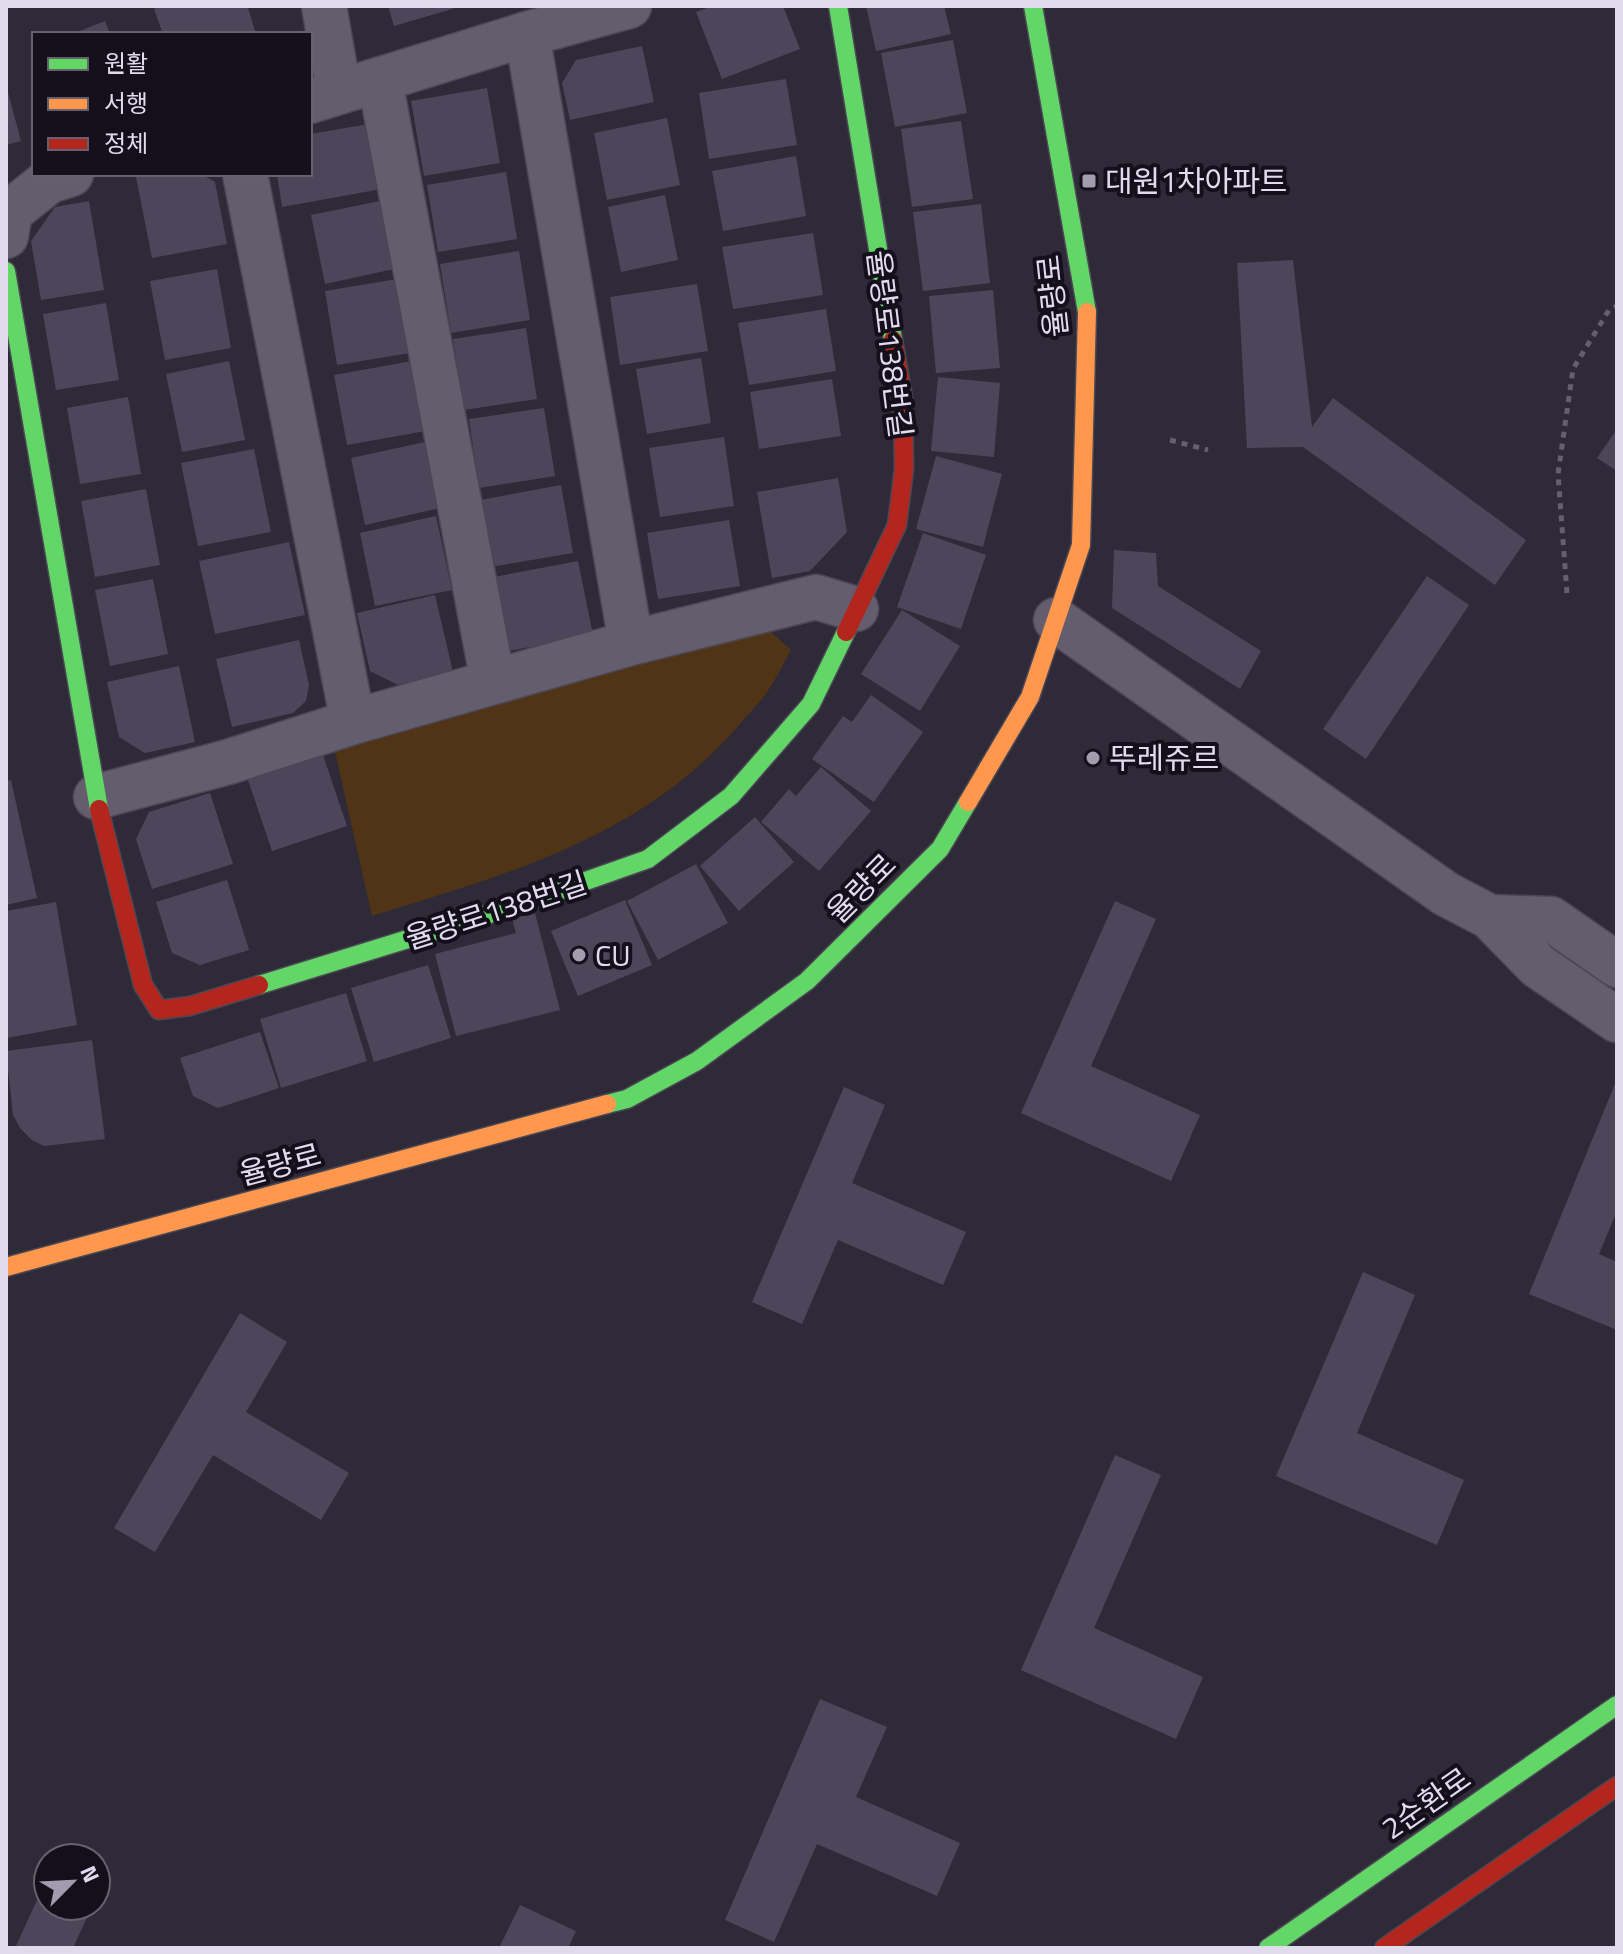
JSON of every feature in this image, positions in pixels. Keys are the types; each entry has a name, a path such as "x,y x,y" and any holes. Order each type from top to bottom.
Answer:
{"street":[{"path":"324,6 324,96 629,6"},
{"name":"율량로138번길","path":"6,271 96,797 143,985 159,1010 190,1006 515,906 648,859 731,796 811,704 897,525 904,469 903,398 838,6"},
{"name":"율량로","path":"6,1267 627,1099 697,1061 807,981 940,849 1030,697 1081,545 1087,314 1033,6"},
{"path":"527,34 631,643"},
{"path":"380,81 493,682"},
{"path":"6,236 10,212 49,181 65,176"},
{"path":"245,176 353,722"},
{"path":"96,797 228,762 353,722 631,643 816,597 856,609"},
{"path":"1056,620 1446,894 1490,917 1538,966 1617,1020"},
{"path":"1490,917 1551,919 1617,965"},
{"name":"2순환로","path":"1268,1948 1617,1705"},
{"path":"1384,1948 1617,1786"}],"path":[{"path":"1567,593 1558,474 1573,369 1609,310 1617,306"},
{"path":"1170,440 1208,450"}],"shaded area":[{"path":"767,628 791,650 770,687 761,701 701,764 660,796 617,824 523,867 372,916 334,747"}],"building":[{"path":"162,6 244,6 248,8 255,32 162,32 154,9"},
{"path":"388,6 459,6 459,7 394,26"},
{"path":"712,6 783,6 800,49 722,79 696,12"},
{"path":"866,6 944,6 951,34 876,51"},
{"path":"105,21 109,32 77,32"},
{"path":"953,40 967,113 895,127 881,53"},
{"path":"642,46 654,102 570,120 562,83 576,60"},
{"path":"786,79 797,145 709,159 699,93"},
{"path":"6,85 21,141 6,145"},
{"path":"487,88 500,163 424,176 411,101"},
{"path":"667,118 680,185 607,200 594,133"},
{"path":"961,121 973,199 912,207 901,129"},
{"path":"375,123 387,188 282,207 277,176 312,176 312,134"},
{"path":"796,156 806,216 723,231 712,171"},
{"path":"506,172 517,239 438,252 427,185"},
{"path":"204,176 215,182 227,244 152,258 136,177"},
{"path":"665,195 678,260 621,272 608,207"},
{"path":"89,201 104,290 41,300 31,241 55,207"},
{"path":"380,201 394,269 325,284 311,215"},
{"path":"981,204 990,283 923,291 913,212"},
{"path":"813,233 823,295 733,309 722,247"},
{"path":"519,251 530,320 451,333 440,264"},
{"path":"1293,260 1312,427 1333,398 1526,540 1495,585 1303,447 1247,448 1237,263"},
{"path":"217,269 231,348 165,360 150,281"},
{"path":"397,279 410,353 337,365 325,291"},
{"path":"697,284 708,351 620,365 610,297"},
{"path":"993,290 1000,368 936,373 929,296"},
{"path":"106,303 119,380 56,390 43,314"},
{"path":"826,309 836,371 749,385 738,323"},
{"path":"526,328 537,399 464,410 453,339"},
{"path":"701,358 711,423 647,434 636,369"},
{"path":"229,361 245,440 182,452 166,374"},
{"path":"412,361 426,431 347,445 334,375"},
{"path":"938,377 1000,383 994,457 931,451"},
{"path":"832,379 841,436 759,449 750,392"},
{"path":"128,397 141,474 80,484 67,408"},
{"path":"544,408 555,476 479,488 469,419"},
{"path":"1617,429 1617,471 1597,458"},
{"path":"724,437 734,506 660,517 649,448"},
{"path":"425,442 440,508 365,525 351,458"},
{"path":"254,449 271,532 198,546 181,463"},
{"path":"936,456 1002,474 983,547 916,529"},
{"path":"838,478 847,532 810,571 772,578 757,492"},
{"path":"561,485 573,553 491,567 480,500"},
{"path":"146,489 160,565 95,577 81,501"},
{"path":"436,516 452,590 375,606 360,533"},
{"path":"729,520 740,586 658,599 647,533"},
{"path":"923,533 986,555 961,629 897,607"},
{"path":"289,542 305,615 215,634 199,561"},
{"path":"1114,550 1156,553 1158,586 1261,651 1240,689 1112,608"},
{"path":"578,561 593,635 509,651 494,577"},
{"path":"1427,576 1469,605 1366,759 1323,729"},
{"path":"153,579 168,654 110,666 95,590"},
{"path":"435,595 453,672 398,685 370,671 357,613"},
{"path":"902,610 960,646 920,711 861,674"},
{"path":"299,640 309,685 306,701 293,713 232,727 216,659"},
{"path":"179,666 195,742 145,753 119,737 107,682"},
{"path":"871,695 923,732 874,802 812,759 843,716 852,722"},
{"path":"323,755 347,826 272,851 248,780"},
{"path":"821,767 871,811 819,871 761,822 789,789 796,796"},
{"path":"11,780 37,898 6,905 6,781"},
{"path":"210,793 233,864 152,889 136,839 149,812"},
{"path":"755,817 794,862 739,911 700,866"},
{"path":"696,864 728,923 658,960 627,901"},
{"path":"227,880 249,950 200,965 172,953 156,902"},
{"path":"625,900 652,965 578,996 551,931"},
{"path":"1115,901 1156,919 1091,1066 1200,1115 1171,1181 1021,1113"},
{"path":"56,902 77,1025 7,1038 6,911"},
{"path":"535,913 560,1010 456,1036 435,954 516,933 512,919"},
{"path":"428,965 451,1038 374,1062 351,988"},
{"path":"346,993 367,1061 281,1088 260,1019"},
{"path":"260,1032 279,1088 218,1108 193,1096 180,1058"},
{"path":"92,1040 105,1139 44,1146 32,1140 13,1115 6,1051"},
{"path":"1617,1079 1617,1211 1599,1254 1617,1262 1617,1330 1529,1294"},
{"path":"844,1087 885,1105 852,1183 966,1232 943,1285 838,1240 802,1324 752,1302"},
{"path":"1363,1272 1415,1295 1357,1433 1464,1480 1437,1545 1276,1476"},
{"path":"240,1313 287,1342 246,1412 349,1473 321,1520 213,1455 155,1552 114,1528"},
{"path":"1115,1455 1161,1475 1094,1628 1203,1677 1176,1739 1021,1670"},
{"path":"820,1699 887,1727 856,1797 960,1843 937,1896 817,1844 774,1942 725,1920"},
{"path":"520,1905 576,1931 568,1948 499,1948"},
{"path":"32,1911 32,1922 85,1922 73,1948 15,1948"}],"traffic: fast":[{"path":"838,6 893,340"},
{"path":"1033,6 1087,312"},
{"path":"6,271 99,809"},
{"path":"259,985 515,906 648,859 731,796 811,704 846,632"},
{"path":"607,1104 627,1099 697,1061 807,981 940,849 968,802"},
{"path":"1268,1948 1617,1705"}],"traffic: slow":[{"path":"968,802 1030,697 1081,545 1087,312"},
{"path":"6,1267 607,1104"}],"traffic: jam":[{"path":"846,632 897,525 904,469 903,398 893,340"},
{"path":"99,809 143,985 159,1010 190,1006 259,985"},
{"path":"1384,1948 1617,1786"}],"place":[{"name":"대원1차아파트","path":"1089,181"},
{"name":"뚜레쥬르","path":"1093,758"},
{"name":"CU","path":"579,955"}]}
